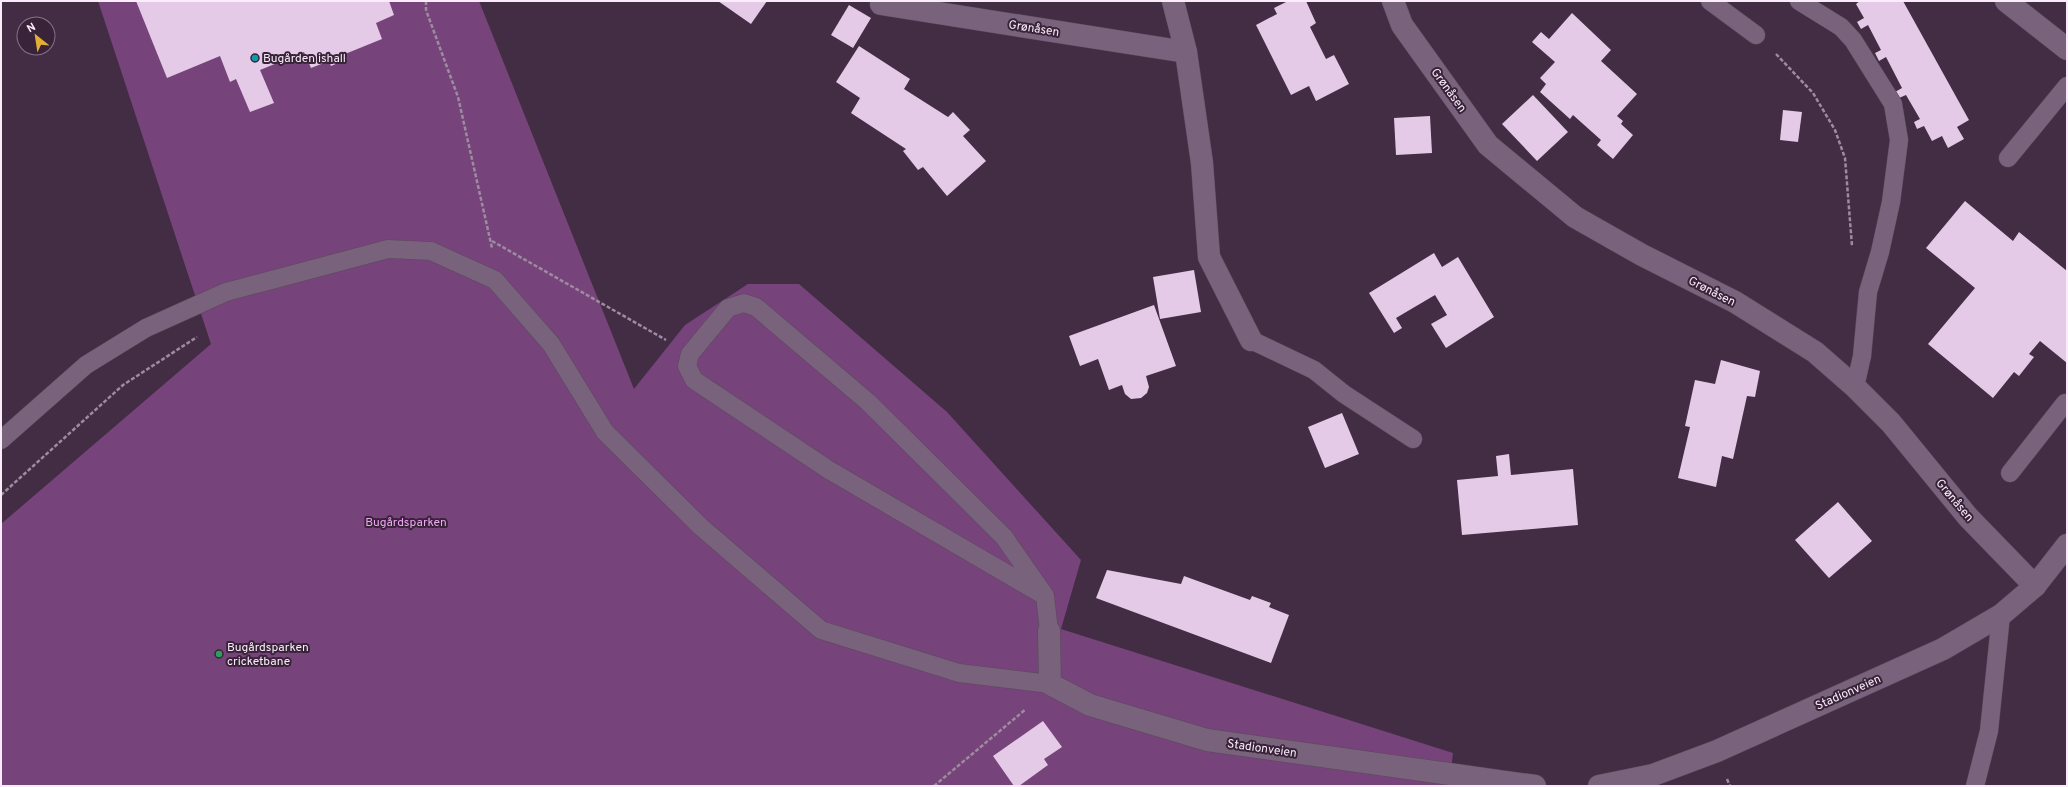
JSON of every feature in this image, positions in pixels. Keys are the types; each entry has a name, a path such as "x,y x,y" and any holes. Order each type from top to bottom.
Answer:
{"street":[{"path":"1174,1 1186,52 1202,163 1209,257 1251,340"},
{"name":"Grønåsen","path":"1393,1 1402,25 1488,145 1575,217 1642,255 1735,302 1815,352 1892,422 1968,517 2035,586"},
{"path":"2006,1 2067,49"},
{"name":"Grønåsen","path":"881,4 1186,52"},
{"name":"Stadionveien","path":"1599,786 1653,775 1717,751 1943,649 2001,615 2035,586 2067,545"},
{"path":"1049,631 1050,684"},
{"name":"Stadionveien","path":"1050,684 1090,705 1207,740 1535,786"}],"lane":[{"path":"1710,1 1756,35"},
{"path":"1799,1 1841,27 1853,40 1893,104 1899,140 1891,202 1880,252 1868,292 1862,356 1855,387"},
{"path":"2008,158 2067,86"},
{"path":"1,440 86,365 146,328 226,292 388,249 431,251 495,280 551,344 606,432 701,527 821,630 958,673 1050,684"},
{"path":"1045,596 829,470 694,380 687,366 690,354 728,308 744,303 756,307 868,402 1004,537 1045,596 1049,631"},
{"path":"1251,340 1314,370 1344,394 1412,438"},
{"path":"2010,473 2065,403 2067,404"},
{"path":"1975,786 1989,731 2001,615"}],"path":[{"path":"426,1 426,10 458,97 491,240 495,280"},
{"path":"1756,35 1788,65 1813,93 1835,130 1845,158 1852,246 1868,292"},
{"path":"491,240 690,354"},
{"path":"1,494 123,385 198,337"},
{"path":"934,786 1018,716 1050,684"}],"green space":[{"name":"Bugårdsparken","path":"98,1 479,1 634,389 685,325 748,284 799,284 947,412 1081,560 1061,629 1453,753 1449,786 1,786 1,524 211,344"}],"building":[{"name":"Bugården ishall","path":"136,1 389,1 394,15 376,23 382,39 345,54 347,59 331,66 329,61 311,68 304,52 260,70 274,103 250,112 236,79 230,82 220,56 167,78"},
{"path":"718,1 767,1 751,24"},
{"path":"1288,1 1306,1 1316,23 1310,27 1326,59 1334,55 1349,84 1316,101 1309,86 1291,95 1256,25 1277,14 1274,8"},
{"path":"1860,1 1903,1 1969,120 1957,127 1964,139 1948,148 1942,136 1932,141 1924,126 1917,129 1914,122 1920,119 1906,95 1899,98 1895,92 1902,88 1886,57 1879,61 1875,53 1881,50 1868,25 1861,29 1857,22 1864,18 1856,4"},
{"path":"849,5 871,18 853,48 831,35"},
{"path":"1572,13 1611,50 1601,61 1637,94 1617,116 1623,121 1621,124 1633,135 1613,159 1597,145 1601,140 1573,115 1570,119 1540,92 1546,84 1540,78 1555,62 1532,42 1541,32 1549,39"},
{"path":"859,46 910,79 904,89 948,117 953,112 970,130 963,136 986,161 947,196 923,167 918,170 903,151 906,149 851,113 860,98 836,82"},
{"path":"1533,95 1568,132 1537,161 1502,124"},
{"path":"1783,110 1802,112 1798,142 1780,140"},
{"path":"1430,116 1432,153 1396,155 1394,118"},
{"path":"1965,201 2013,241 2019,232 2067,271 2067,363 2040,341 2029,354 2034,357 2019,376 2014,372 1993,398 1928,344 1975,288 1926,248"},
{"path":"1434,253 1442,267 1458,257 1494,317 1446,348 1431,324 1447,315 1435,295 1396,318 1402,328 1394,333 1369,293"},
{"path":"1194,270 1201,312 1160,319 1153,277"},
{"path":"1154,305 1176,366 1146,376 1149,387 1147,393 1141,398 1131,399 1125,394 1122,385 1109,390 1098,359 1080,366 1069,336"},
{"path":"1721,360 1760,371 1755,397 1747,396 1733,459 1722,456 1716,487 1678,478 1690,427 1685,426 1695,380 1715,384"},
{"path":"1342,413 1359,454 1325,468 1308,427"},
{"path":"1509,454 1511,475 1573,469 1578,525 1462,535 1457,480 1498,476 1496,456"},
{"path":"1838,502 1872,541 1829,578 1795,540"},
{"path":"1107,570 1181,584 1184,576 1250,600 1252,596 1271,603 1269,607 1289,615 1271,663 1096,598"},
{"path":"1043,721 1062,747 1044,759 1048,765 1019,786 1014,786 993,756"}],"place":[{"name":"Bugården ishall","path":"255,58"},
{"name":"Bugårdsparken cricketbane","path":"219,654"}]}
